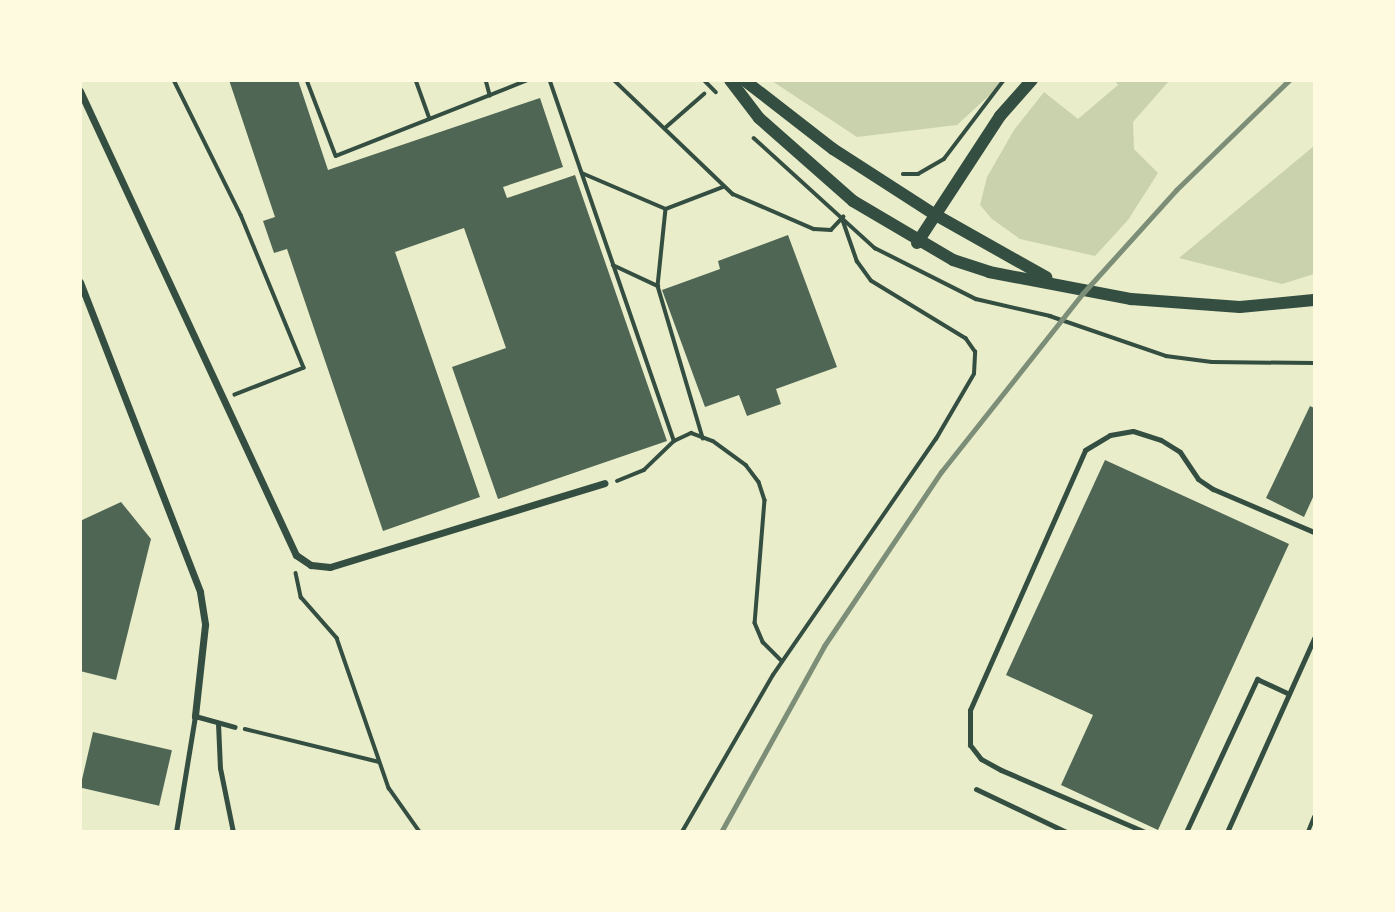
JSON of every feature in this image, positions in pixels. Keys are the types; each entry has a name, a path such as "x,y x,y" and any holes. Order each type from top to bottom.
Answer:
{"street":[{"path":"730,80 759,117 853,201 917,243 989,272 1055,282 1131,299 1200,306 1314,300"},
{"path":"744,80 833,149 934,214 1055,282"},
{"path":"917,243 1000,116 1032,80"},
{"path":"80,91 296,555 311,565 330,567 604,483"},
{"path":"80,282 200,592 205,625 195,716"},
{"path":"1273,304 1314,293"}],"lane":[{"path":"1145,831 1001,770 981,759 970,745 970,710 1085,450 1110,435 1133,431 1161,440 1180,453 1206,484 1314,531"},
{"path":"1227,831 1314,638"},
{"path":"1186,831 1256,680 1290,694"},
{"path":"176,831 195,716 234,727"},
{"path":"218,723 220,768 233,831"},
{"path":"976,789 1066,831"}],"path":[{"path":"174,80 241,215 304,368 225,400"},
{"path":"307,80 336,156 528,80"},
{"path":"416,80 430,119"},
{"path":"486,80 490,95"},
{"path":"550,80 674,441"},
{"path":"614,80 724,186 814,229 831,230 842,219 853,201"},
{"path":"896,171 918,174 935,167 1004,80"},
{"path":"665,128 704,94"},
{"path":"582,173 666,209 724,186"},
{"path":"666,209 657,286 703,438"},
{"path":"682,831 782,661 936,439 974,374 975,352 966,339 871,281 858,262 842,219"},
{"path":"613,265 657,286"},
{"path":"604,483 644,470 674,441 691,433 746,465 759,482 765,521 754,594 755,623 763,642 782,661"},
{"path":"296,555 301,597 337,638 389,788 419,831"},
{"path":"234,727 379,762"},
{"path":"1308,831 1314,817"}],"green space":[{"path":"772,81 1005,81 957,125 857,137"},
{"path":"1115,81 1169,81 1133,122 1134,149 1158,173 1128,220 1095,256 1020,239 992,219 980,205 987,177 1014,130 1044,92 1078,119 1118,85"},
{"path":"1314,146 1314,274 1282,284 1179,258"}],"building":[{"path":"229,80 298,80 328,170 540,98 563,167 503,187 507,198 575,175 667,441 498,499 452,367 506,348 464,228 395,252 480,497 383,531 287,249 274,253 263,221 275,217"},
{"path":"788,235 837,367 776,389 781,404 747,416 739,395 705,407 662,290 720,269 718,261"},
{"path":"1310,406 1314,408 1314,495 1304,517 1266,498"},
{"path":"1105,460 1289,544 1158,830 1061,785 1093,715 1006,675"},
{"path":"121,502 151,539 116,680 80,671 80,521"},
{"path":"93,732 172,750 159,806 80,788"}],"railway":[{"path":"721,832 824,646 941,472 1083,293 1176,190 1289,80"}]}
